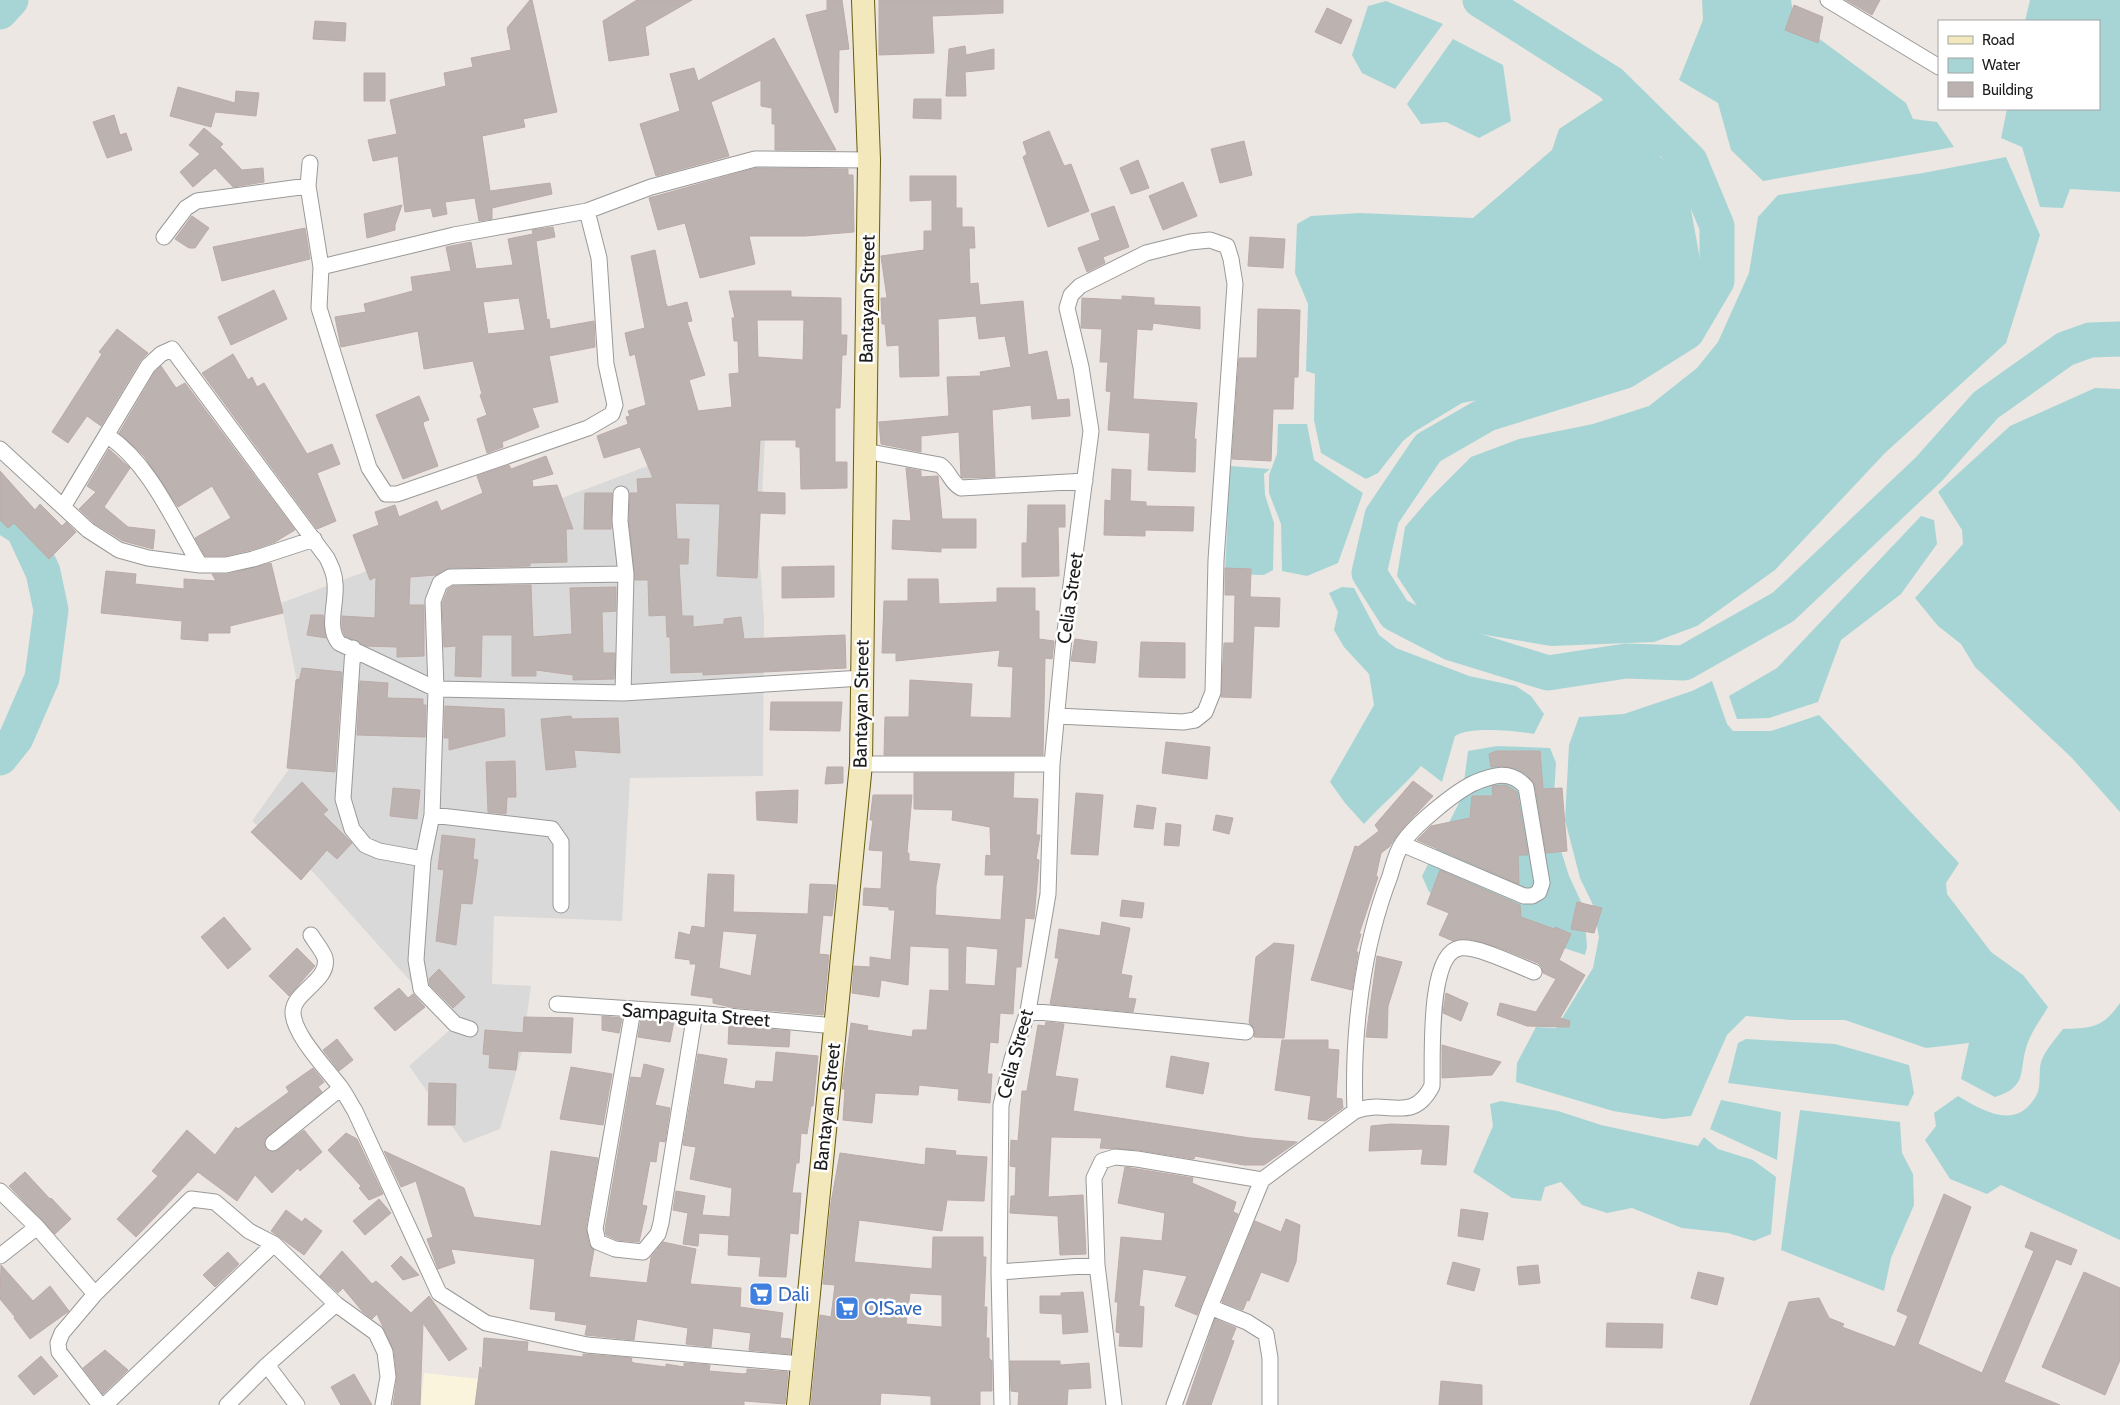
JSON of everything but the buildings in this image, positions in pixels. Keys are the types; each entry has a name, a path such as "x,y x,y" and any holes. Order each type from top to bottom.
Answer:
{"main road":[{"name":"Bantayan Street","path":"798,1405 861,764 869,160 863,0"}],"street":[{"path":"1828,0 1938,66"},
{"path":"321,267 454,236 587,211 651,187 754,159 869,160"},
{"path":"310,163 308,186 321,267 319,308 369,468 386,494 397,494 588,428 612,414 615,405 606,364 599,258 587,211"},
{"path":"164,237 186,208 197,201 308,186"},
{"name":"Celia Street","path":"1002,1405 999,1272 1001,1105 1012,1058 1028,1011 1048,894 1052,764 1063,646 1091,431 1082,367 1068,308 1071,295 1080,286 1146,253 1190,242 1210,240 1226,246 1231,259 1235,284 1216,560 1213,692 1205,712 1195,720 1183,722 1057,716"},
{"path":"63,507 108,436 148,366 161,354 172,349 314,539 332,569 336,585 334,637 339,643 436,689 623,693 862,678"},
{"path":"108,436 124,447 140,465 200,565"},
{"path":"0,449 88,530 118,550 148,558 200,565 226,565 253,559 314,539"},
{"path":"865,451 940,465 947,470 952,483 961,488 1085,480"},
{"path":"621,494 620,521 626,574 623,693"},
{"path":"470,1029 455,1024 421,989 416,960 423,859 432,815 436,689 433,601 440,583 450,577 626,574"},
{"path":"353,648 343,799 352,829 365,845 380,851 423,859"},
{"path":"861,764 1052,764"},
{"path":"1355,1111 1353,1073 1365,971 1381,898 1402,844 1423,820 1470,786 1494,775 1508,775 1519,779 1526,786 1542,883 1540,892 1532,896 1524,896 1402,844"},
{"path":"432,815 552,829 561,842 561,905"},
{"path":"311,935 325,958 325,964 323,971 295,1003 293,1012 294,1022 313,1054 341,1088 355,1111 389,1181 403,1218 439,1293 486,1323 587,1345 801,1364"},
{"path":"1174,1405 1210,1307 1262,1180 1355,1111 1368,1107 1417,1106 1425,1099 1432,1086 1436,984 1443,964 1450,953 1460,948 1472,949 1534,972"},
{"name":"Sampaguita Street","path":"557,1004 694,1013 835,1026"},
{"path":"633,1010 595,1229 598,1242 615,1248 643,1252 658,1234 661,1223 694,1013"},
{"path":"1028,1011 1246,1032"},
{"path":"273,1143 341,1088"},
{"path":"1114,1405 1098,1265 1094,1178 1102,1161 1115,1157 1137,1159 1262,1180"},
{"path":"0,1191 95,1294"},
{"path":"100,1405 59,1352 58,1343 62,1333 95,1294 191,1199 215,1202 249,1231 274,1244 336,1304 376,1333 385,1352 388,1378 383,1405"},
{"path":"0,1256 36,1228"},
{"path":"105,1405 274,1244"},
{"path":"999,1272 1098,1265"},
{"path":"227,1405 267,1365 336,1304"},
{"path":"1210,1307 1247,1322 1266,1334 1270,1358 1270,1405"},
{"path":"267,1365 297,1405"}],"shaded area":[{"path":"765,439 759,551 764,619 763,776 630,778 622,921 494,916 492,984 531,986 522,1051 500,1129 464,1143 409,1066 452,1028 314,873 252,821 309,741 281,603 685,452"},
{"path":"424,1373 704,1403 704,1405 421,1405"}],"water":[{"path":"1702,0 1791,0 1794,20 1906,103 1913,119 1937,122 1954,147 1763,181 1731,150 1718,103 1679,80 1703,20"},
{"path":"2030,0 2120,0 2120,192 2070,189 2063,208 2040,207 2022,147 2001,138 2007,110 2100,110 2100,20 2025,20"},
{"path":"1386,1 1443,24 1395,89 1362,73 1352,55 1368,6"},
{"path":"1453,39 1503,65 1511,121 1479,138 1446,122 1421,124 1407,104"},
{"path":"1606,98 1656,141 1660,157 1672,165 1688,193 1703,276 1688,308 1671,329 1636,355 1549,386 1462,403 1414,432 1403,441 1378,473 1366,479 1321,453 1314,420 1315,374 1306,371 1308,304 1295,273 1297,224 1311,216 1360,213 1473,218 1552,150 1559,129"},
{"path":"2006,157 2040,235 2006,343 1885,453 1775,570 1697,626 1654,642 1551,646 1456,630 1419,609 1397,576 1405,527 1429,499 1471,457 1519,439 1593,424 1649,406 1697,368 1718,342 1749,273 1758,217 1778,195 1923,173"},
{"path":"2095,388 2120,389 2120,812 2071,757 1975,667 1961,644 1938,626 1915,598 1963,544 1962,530 1938,492 2010,426"},
{"path":"1278,424 1307,424 1314,460 1363,493 1338,563 1307,576 1282,571 1281,524 1269,493 1269,475 1277,454"},
{"path":"1230,466 1270,469 1264,474 1265,495 1274,523 1273,570 1264,575 1225,574"},
{"path":"1921,516 1934,520 1937,544 1901,594 1841,640 1818,702 1769,718 1737,719 1729,696 1777,668"},
{"path":"1342,587 1354,588 1379,635 1396,648 1469,676 1516,686 1531,696 1544,714 1534,734 1482,730 1455,736 1442,782 1421,766 1364,824 1345,803 1330,782 1374,705 1369,674 1344,647 1334,630 1338,612 1329,593"},
{"path":"1712,681 1727,724 1733,731 1771,731 1819,715 1959,863 1946,883 1947,894 1991,952 2023,975 2048,1007 2029,1040 2018,1083 2013,1088 1995,1097 1961,1079 1969,1043 1926,1048 1845,1020 1791,1020 1746,1016 1727,1035 1691,1116 1663,1119 1613,1111 1516,1082 1517,1063 1536,1027 1556,1028 1593,968 1599,937 1593,905 1580,878 1565,820 1569,745 1579,717 1624,714 1692,691"},
{"path":"1497,746 1550,748 1556,763 1553,809 1557,838 1569,876 1584,908 1587,947 1585,955 1564,948 1537,930 1429,892 1422,876 1462,797 1468,751"},
{"path":"2120,1003 2120,1240 2001,1185 1987,1194 1950,1179 1925,1140 1936,1126 1934,1113 1958,1096 1989,1112 2000,1115 2020,1112 2029,1106 2037,1094 2041,1061 2063,1029 2096,1025 2108,1017"},
{"path":"1746,1039 1835,1044 1909,1065 1914,1093 1908,1106 1728,1083 1738,1043"},
{"path":"1721,1100 1781,1112 1777,1160 1710,1129"},
{"path":"1501,1101 1558,1111 1601,1125 1698,1146 1704,1137 1718,1149 1753,1160 1776,1177 1771,1234 1754,1241 1728,1233 1682,1228 1632,1208 1607,1213 1582,1205 1561,1182 1545,1187 1541,1201 1512,1198 1473,1172 1493,1126 1490,1104"},
{"path":"1800,1110 1900,1122 1902,1153 1913,1174 1914,1205 1891,1258 1884,1291 1781,1250"}],"waterway":[{"path":"0,12 11,0"},
{"path":"1480,0 1611,83 1690,161 1717,226 1717,281 1687,332 1625,371 1487,414 1428,448 1382,516 1369,573 1395,614 1451,643 1548,673 1626,661 1684,663 1783,607 1929,469 1986,405 2065,349 2090,340 2120,339"},
{"path":"0,514 23,529 43,572 51,610 42,678 16,738 0,758"}],"place":[{"name":"Dali","path":"761,1294"},
{"name":"O!Save","path":"847,1308"}]}
